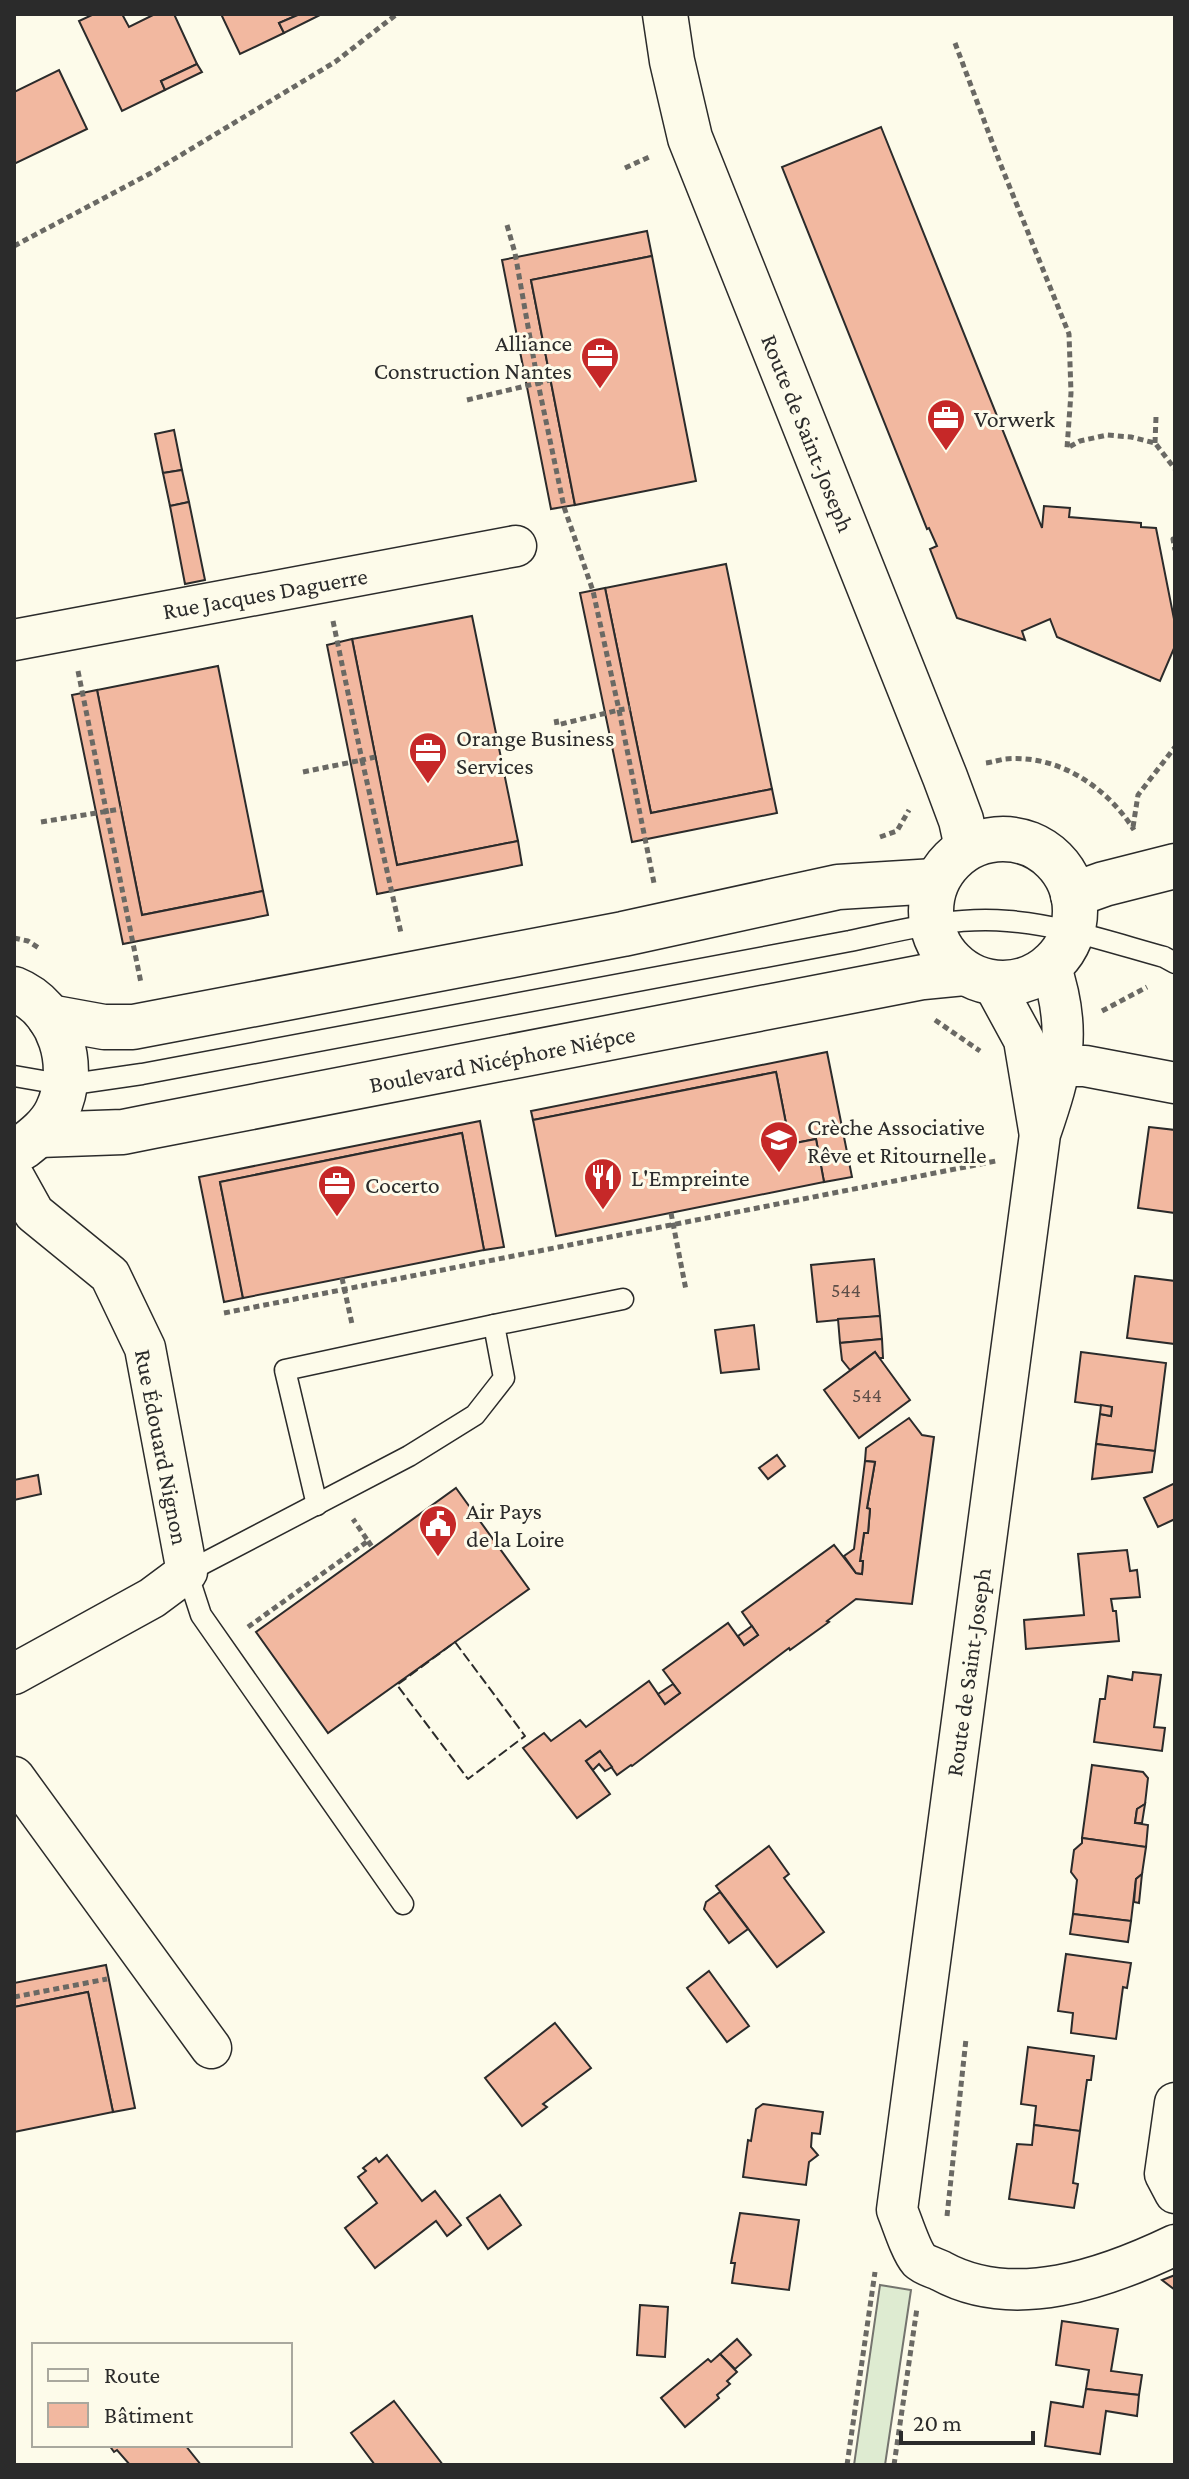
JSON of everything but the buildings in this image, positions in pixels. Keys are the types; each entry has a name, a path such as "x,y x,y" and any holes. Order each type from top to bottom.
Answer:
{"street":[{"name":"Route de Saint-Joseph","path":"665,14 672,61 690,138 945,777 967,847"},
{"name":"Rue Jacques Daguerre","path":"14,640 516,546"},
{"path":"978,978 940,949 933,902 948,862 967,847 992,839 1019,840 1044,851 1062,870 1065,930"},
{"path":"1065,930 1104,884 1175,866"},
{"path":"49,1017 104,1027 133,1027 623,934 838,887 933,902"},
{"name":"Route de Saint-Joseph","path":"897,2210 1039,1145 1044,1066 1063,1027 1060,996 1065,930"},
{"name":"Boulevard Nicéphore Niépce","path":"27,1143 138,1129 923,977 1013,982 1033,977 1065,930"},
{"name":"Route de Saint-Joseph","path":"978,978 1044,1066"},
{"path":"14,989 35,1002 49,1017 61,1038 66,1061 66,1085 56,1112 27,1143"},
{"path":"1044,1066 1085,1066 1175,1083"},
{"name":"Rue Édouard Nignon","path":"14,1177 34,1213 110,1275 145,1348 187,1572 152,1598 14,1674"},
{"path":"14,1777 211,2048"},
{"path":"1175,2103 1165,2174 1175,2193"},
{"path":"897,2210 919,2259 957,2280 1019,2291 1060,2285 1129,2267 1175,2245"}],"lane":[{"name":"Boulevard Nicéphore Niépce","path":"14,1076 66,1085 173,1069 850,941 933,902 1007,921 1065,930 1164,957 1175,963"},
{"path":"317,1505 285,1370 623,1299"},
{"name":"Rue Édouard Nignon","path":"403,1904 263,1708 201,1615 187,1572 336,1496 475,1415 504,1378 494,1325"}],"path":[{"path":"14,246 151,173 335,62 397,14"},
{"path":"955,43 1069,334 1071,393 1067,448 1080,441 1107,435 1155,443"},
{"path":"507,225 564,507 593,591 656,892"},
{"path":"467,400 550,380"},
{"path":"1156,417 1155,443 1175,469"},
{"path":"1175,539 1175,550"},
{"path":"325,582 404,945"},
{"path":"69,630 142,988"},
{"path":"556,719 557,725 630,708"},
{"path":"982,763 1024,760 1064,769 1099,790 1133,828 1138,795 1175,747"},
{"path":"303,772 375,757"},
{"path":"41,822 121,809"},
{"path":"871,841 897,831 910,809"},
{"path":"1098,1013 1147,987"},
{"path":"224,1313 1020,1156 1039,1145"},
{"path":"671,1213 686,1290"},
{"path":"342,1278 358,1354"},
{"path":"336,1496 372,1547"},
{"path":"223,1645 368,1541"},
{"path":"14,1997 154,1967"},
{"path":"847,2465 878,2255 897,2210"},
{"path":"894,2465 918,2300 919,2259"}],"green space":[{"path":"880,2285 911,2290 885,2465 854,2465"}],"fence":[{"path":"455,1642 525,1736 468,1779 397,1685 455,1642"}],"place":[{"name":"Alliance Construction Nantes","path":"600,390"},
{"name":"Vorwerk","path":"946,452"},
{"name":"Orange Business Services","path":"428,785"},
{"name":"Crèche Associative Rêve et Ritournelle","path":"779,1174"},
{"name":"L'Empreinte","path":"603,1211"},
{"name":"Cocerto","path":"337,1218"},
{"name":"Air Pays de la Loire","path":"438,1558"}]}
